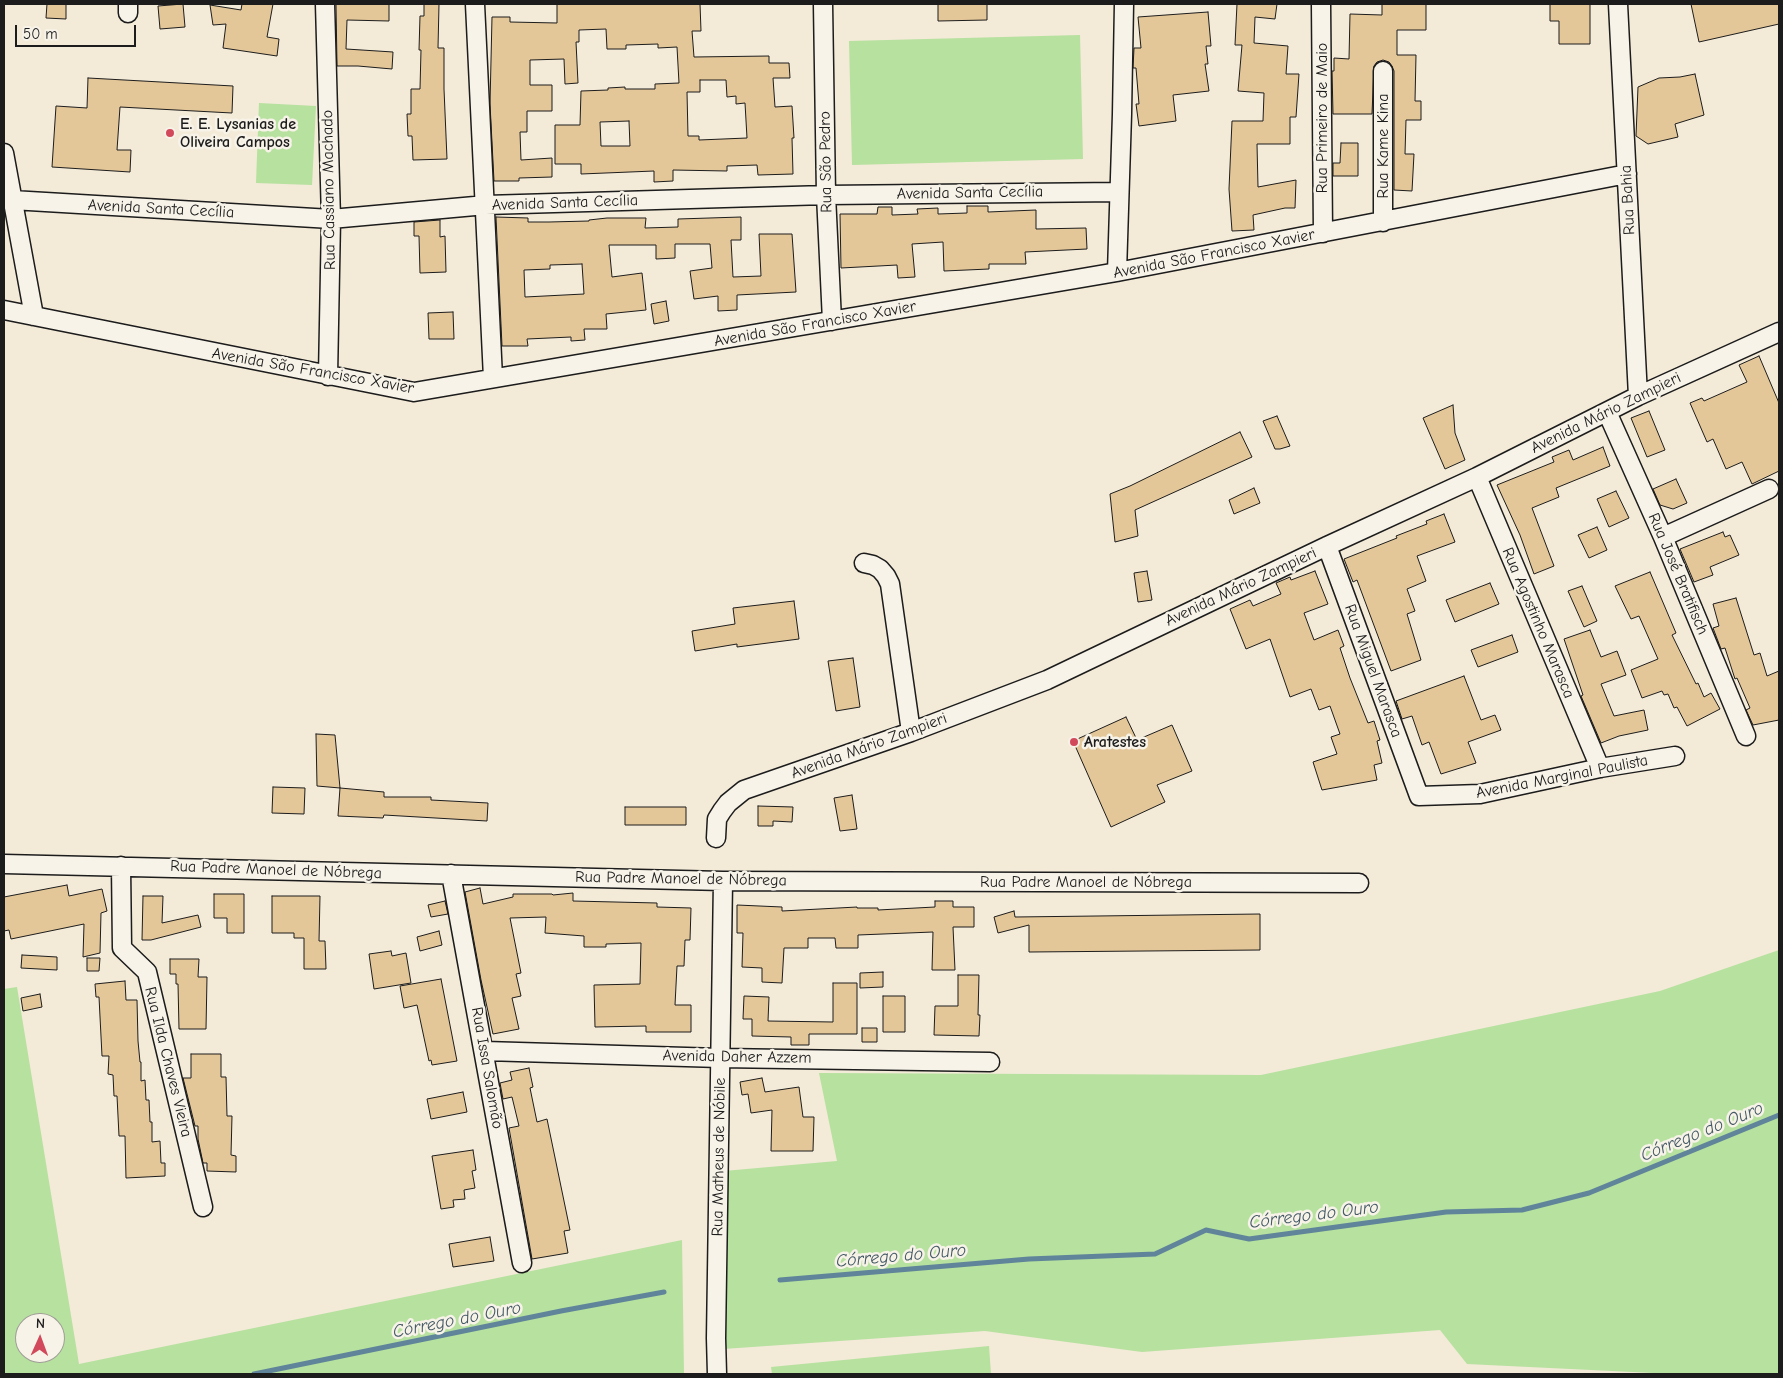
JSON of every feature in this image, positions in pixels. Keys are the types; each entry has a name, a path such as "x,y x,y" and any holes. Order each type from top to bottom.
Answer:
{"street":[{"name":"Rua Cassiano Machado","path":"325,4 331,219 328,376"},
{"path":"476,4 494,378"},
{"name":"Rua São Pedro","path":"823,4 826,195 832,321"},
{"path":"1117,272 1124,4"},
{"name":"Rua Primeiro de Maio","path":"1321,4 1323,233"},
{"name":"Rua Bahia","path":"1618,4 1638,396"},
{"name":"Rua Kame Kina","path":"1383,71 1383,222"},
{"path":"4,153 34,316"},
{"name":"Avenida São Francisco Xavier","path":"4,310 414,392 1117,272 1627,174"},
{"name":"Avenida Santa Cecília","path":"12,200 331,219 486,205 826,195 1119,192"},
{"name":"Avenida Mário Zampieri","path":"716,838 718,819 722,810 744,790 911,732 1046,680 1477,477 1638,396 1779,332"},
{"name":"Rua José Bratifisch","path":"1607,412 1663,537 1746,736"},
{"name":"Rua Agostinho Marasca","path":"1477,477 1600,768"},
{"path":"1663,537 1769,489"},
{"name":"Rua Miguel Marasca","path":"1327,546 1419,796"},
{"path":"864,563 880,569 890,584 911,732"},
{"name":"Avenida Marginal Paulista","path":"1419,796 1480,794 1600,768 1675,756"},
{"name":"Rua Padre Manoel de Nóbrega","path":"4,864 723,881 1358,883"},
{"name":"Rua Ilda Chaves Vieira","path":"121,866 122,948 146,972 203,1208"},
{"name":"Rua Issa Salomão","path":"451,874 485,1051 522,1263"},
{"name":"Rua Matheus de Nóbile","path":"718,1374 716,1338 723,881"},
{"name":"Avenida Daher Azzem","path":"485,1051 720,1058 990,1062"}],"green space":[{"path":"1080,35 1083,159 852,165 849,41"},
{"path":"259,103 316,106 312,185 256,183"},
{"path":"1779,950 1779,1374 1674,1374 1467,1364 1440,1330 1142,1352 985,1331 723,1349 724,1171 837,1161 819,1073 1261,1075 1660,991"},
{"path":"17,987 79,1364 682,1240 684,1374 4,1374 4,989"},
{"path":"989,1346 991,1374 772,1374 771,1367"}],"building":[{"path":"47,4 66,4 66,19 46,18"},
{"path":"183,4 185,27 160,29 158,6"},
{"path":"242,4 273,4 267,37 279,39 277,56 223,48 226,24 213,25 210,5 241,10"},
{"path":"336,4 389,4 389,21 347,20 346,49 393,52 392,69 337,66"},
{"path":"424,4 439,4 438,48 444,48 447,159 413,160 412,136 408,136 407,114 411,114 411,89 420,89 420,16 424,16"},
{"path":"557,4 700,4 701,31 692,31 694,57 769,56 769,63 789,63 790,78 773,78 775,107 792,106 794,138 792,138 793,174 758,175 757,165 727,166 727,171 673,170 673,181 654,182 654,171 581,174 581,164 555,164 555,125 580,125 581,91 625,87 625,89 655,89 655,84 679,83 677,47 658,48 658,44 626,45 626,49 607,49 606,29 579,30 579,42 576,42 578,83 565,84 564,59 530,60 530,85 552,85 552,111 527,111 527,132 520,132 521,160 552,158 552,177 519,178 519,181 494,181 490,104 492,17 510,17 510,22 557,23","holes":["700,80 726,80 727,97 736,96 736,104 745,103 747,138 699,140 699,136 688,136 687,92 700,92","629,121 630,146 601,146 600,122"]},
{"path":"938,4 987,4 987,20 938,21"},
{"path":"1237,4 1277,4 1275,19 1255,17 1254,43 1288,46 1286,74 1299,74 1296,117 1290,117 1290,144 1257,144 1258,187 1296,180 1295,208 1285,208 1253,215 1254,230 1232,231 1229,189 1232,121 1263,121 1264,93 1238,91 1242,45 1235,45"},
{"path":"1382,4 1426,4 1426,30 1397,30 1397,55 1416,55 1415,101 1421,101 1421,120 1406,120 1405,154 1414,154 1412,191 1394,190 1394,71 1389,62 1383,60 1377,62 1374,66 1372,114 1333,114 1332,71 1334,71 1334,58 1349,59 1350,14 1382,15"},
{"path":"1550,4 1590,4 1590,44 1559,44 1559,21 1550,21"},
{"path":"1691,4 1779,4 1779,24 1699,42"},
{"path":"1208,12 1211,46 1206,46 1208,64 1205,64 1209,91 1173,95 1176,121 1139,126 1136,104 1139,104 1136,68 1133,68 1134,48 1141,48 1138,17"},
{"path":"1695,74 1704,115 1675,124 1678,137 1648,144 1636,136 1638,87 1659,78"},
{"path":"88,78 233,86 232,113 120,107 117,150 131,150 130,172 52,167 56,106 87,108"},
{"path":"1341,143 1358,143 1358,176 1333,176 1333,163 1340,163"},
{"path":"967,206 988,206 988,212 1036,210 1036,229 1086,228 1087,249 1025,252 1026,264 989,264 989,269 944,271 943,242 912,244 915,277 898,278 897,265 841,268 840,214 877,214 878,207 892,207 892,215 918,214 917,209 938,208 938,214 967,213"},
{"path":"496,217 528,218 528,222 646,218 645,228 678,227 678,219 741,217 741,240 731,240 733,277 761,276 759,234 792,234 796,292 737,295 737,310 718,311 718,296 694,299 690,271 712,268 710,244 675,244 675,258 656,259 656,245 609,245 612,277 642,273 646,310 606,314 607,329 584,329 585,340 571,341 571,337 527,339 528,346 502,346","holes":["582,264 584,294 525,297 524,270 550,269 550,265"]},
{"path":"440,220 440,237 445,236 446,272 420,273 419,236 414,236 414,222"},
{"path":"666,301 669,321 654,324 651,304"},
{"path":"453,312 454,339 429,339 428,313"},
{"path":"1759,356 1779,403 1779,471 1752,484 1742,462 1726,469 1713,439 1707,442 1690,403 1702,398 1704,401 1747,382 1739,365"},
{"path":"1453,405 1455,433 1465,460 1445,469 1423,418"},
{"path":"1649,411 1665,450 1647,457 1631,418"},
{"path":"1277,416 1290,446 1280,449 1275,449 1263,421"},
{"path":"1240,432 1252,457 1135,510 1138,536 1115,542 1110,494"},
{"path":"1603,447 1610,466 1556,488 1559,497 1532,508 1554,566 1534,574 1520,535 1497,485 1554,462 1552,457 1569,450 1573,460"},
{"path":"1676,479 1687,503 1673,509 1660,505 1653,489"},
{"path":"1254,488 1260,503 1234,514 1229,500"},
{"path":"1616,491 1629,518 1609,527 1597,499"},
{"path":"1444,514 1455,542 1417,556 1426,581 1407,589 1415,611 1407,614 1421,660 1391,671 1357,580 1353,582 1344,559 1397,538 1396,536 1427,524 1426,521"},
{"path":"1597,527 1607,550 1589,558 1578,535"},
{"path":"1723,532 1725,537 1730,535 1739,555 1710,567 1713,575 1694,582 1680,549"},
{"path":"1147,571 1152,600 1138,602 1134,573"},
{"path":"1315,571 1328,604 1304,613 1314,640 1338,630 1344,646 1340,648 1350,678 1368,723 1374,721 1380,740 1377,741 1382,763 1374,765 1377,780 1322,790 1313,762 1337,754 1331,737 1340,734 1330,706 1319,710 1311,689 1290,697 1270,639 1246,649 1230,609 1250,600 1253,606 1281,594 1276,583 1290,577 1291,580"},
{"path":"1650,572 1676,633 1672,635 1696,684 1698,683 1704,697 1711,693 1720,709 1687,726 1677,707 1674,708 1668,694 1664,695 1662,691 1642,698 1631,670 1658,659 1639,616 1631,619 1615,586"},
{"path":"1490,583 1499,604 1455,622 1446,600"},
{"path":"1582,586 1597,621 1584,627 1568,591"},
{"path":"1736,598 1754,655 1760,653 1767,676 1779,671 1779,720 1753,725 1746,710 1750,708 1737,678 1735,679 1725,648 1721,649 1713,628 1719,626 1713,604"},
{"path":"794,601 799,639 737,647 737,644 695,651 692,631 735,624 733,608"},
{"path":"1590,630 1601,657 1617,651 1626,675 1601,684 1614,716 1644,710 1648,730 1619,736 1601,743 1581,696 1583,695 1564,639"},
{"path":"1512,635 1518,652 1478,667 1471,650"},
{"path":"853,658 860,707 836,711 828,661"},
{"path":"1464,676 1481,720 1495,715 1501,730 1468,742 1476,763 1441,774 1429,742 1422,745 1412,716 1402,719 1396,701"},
{"path":"1126,717 1137,740 1172,725 1192,771 1157,785 1165,802 1111,827 1073,741"},
{"path":"316,734 335,735 340,788 317,786"},
{"path":"273,787 305,788 304,814 272,813"},
{"path":"340,788 384,792 384,797 431,797 431,800 488,803 487,821 384,815 383,818 338,816"},
{"path":"852,795 857,829 840,831 834,798"},
{"path":"758,806 793,807 792,822 773,821 773,826 758,826"},
{"path":"625,807 686,807 686,825 625,825"},
{"path":"67,885 69,896 102,889 107,911 101,913 100,953 83,957 84,924 11,939 9,930 4,931 4,897"},
{"path":"480,888 483,904 513,897 513,894 553,895 573,893 573,901 657,903 657,907 691,908 690,940 685,940 684,966 677,966 675,1005 691,1005 691,1032 646,1032 646,1026 595,1027 594,985 640,984 641,943 606,944 606,947 584,947 584,936 545,933 546,917 510,918 521,973 516,974 521,996 512,998 519,1029 493,1034 465,892"},
{"path":"214,894 244,894 244,933 227,933 227,918 214,918"},
{"path":"143,896 163,896 162,923 198,915 201,927 151,940 142,940"},
{"path":"272,896 320,896 319,941 325,941 326,969 304,969 304,938 294,938 294,933 272,933"},
{"path":"445,901 448,914 431,917 428,905"},
{"path":"935,901 953,901 953,907 974,907 974,927 953,927 955,970 932,970 933,932 858,935 858,948 836,948 835,938 808,938 808,948 784,948 782,983 762,982 762,968 742,967 743,933 737,933 737,905 782,907 782,911 857,907 878,908 878,910 935,907"},
{"path":"1014,911 1015,917 1260,914 1260,950 1029,952 1029,925 998,933 994,917"},
{"path":"439,931 442,945 420,951 417,937"},
{"path":"391,951 392,956 406,953 411,983 374,989 369,954"},
{"path":"22,955 57,957 57,970 21,968"},
{"path":"87,958 100,958 99,971 87,971"},
{"path":"170,959 199,959 198,977 207,977 206,1029 179,1029 178,984 176,984 176,974 170,974"},
{"path":"883,972 883,987 860,988 860,973"},
{"path":"958,975 979,975 979,1036 934,1035 935,1006 958,1006"},
{"path":"441,979 457,1061 432,1065 431,1060 429,1061 417,1005 404,1008 400,986"},
{"path":"125,981 126,1000 137,1000 141,1081 145,1080 146,1100 149,1100 152,1142 160,1141 161,1163 165,1163 165,1176 126,1178 125,1136 119,1136 117,1096 114,1096 113,1075 108,1074 109,1056 102,1056 99,997 96,997 95,984"},
{"path":"833,983 857,983 857,1034 809,1034 809,1045 791,1045 791,1037 752,1036 752,1019 743,1019 744,996 769,997 768,1021 833,1022"},
{"path":"40,994 42,1007 23,1011 21,998"},
{"path":"883,996 905,996 905,1032 883,1032"},
{"path":"862,1028 877,1028 877,1042 862,1042"},
{"path":"191,1054 221,1054 221,1077 226,1077 227,1116 232,1116 231,1155 236,1156 236,1172 207,1171 207,1163 203,1163 198,1139 198,1126 195,1126 183,1078 191,1078"},
{"path":"529,1068 533,1087 530,1088 537,1122 547,1119 570,1230 564,1231 568,1253 532,1259 509,1128 519,1126 512,1097 503,1099 500,1083 512,1080 510,1072"},
{"path":"762,1078 765,1092 799,1087 803,1117 814,1117 813,1151 771,1151 772,1110 751,1113 748,1094 742,1095 740,1082"},
{"path":"463,1092 467,1112 431,1119 427,1099"},
{"path":"473,1150 476,1170 472,1171 475,1188 464,1190 465,1199 453,1200 454,1207 441,1209 432,1156"},
{"path":"490,1237 494,1261 453,1267 449,1244"}],"waterway":[{"name":"Córrego do Ouro","path":"780,1280 1029,1259 1155,1254 1206,1230 1249,1239 1446,1212 1522,1210 1589,1193 1779,1115"},
{"name":"Córrego do Ouro","path":"254,1374 561,1311 664,1292"}],"place":[{"name":"E. E. Lysanias de Oliveira Campos","path":"170,133"},
{"name":"Aratestes","path":"1074,742"}]}
